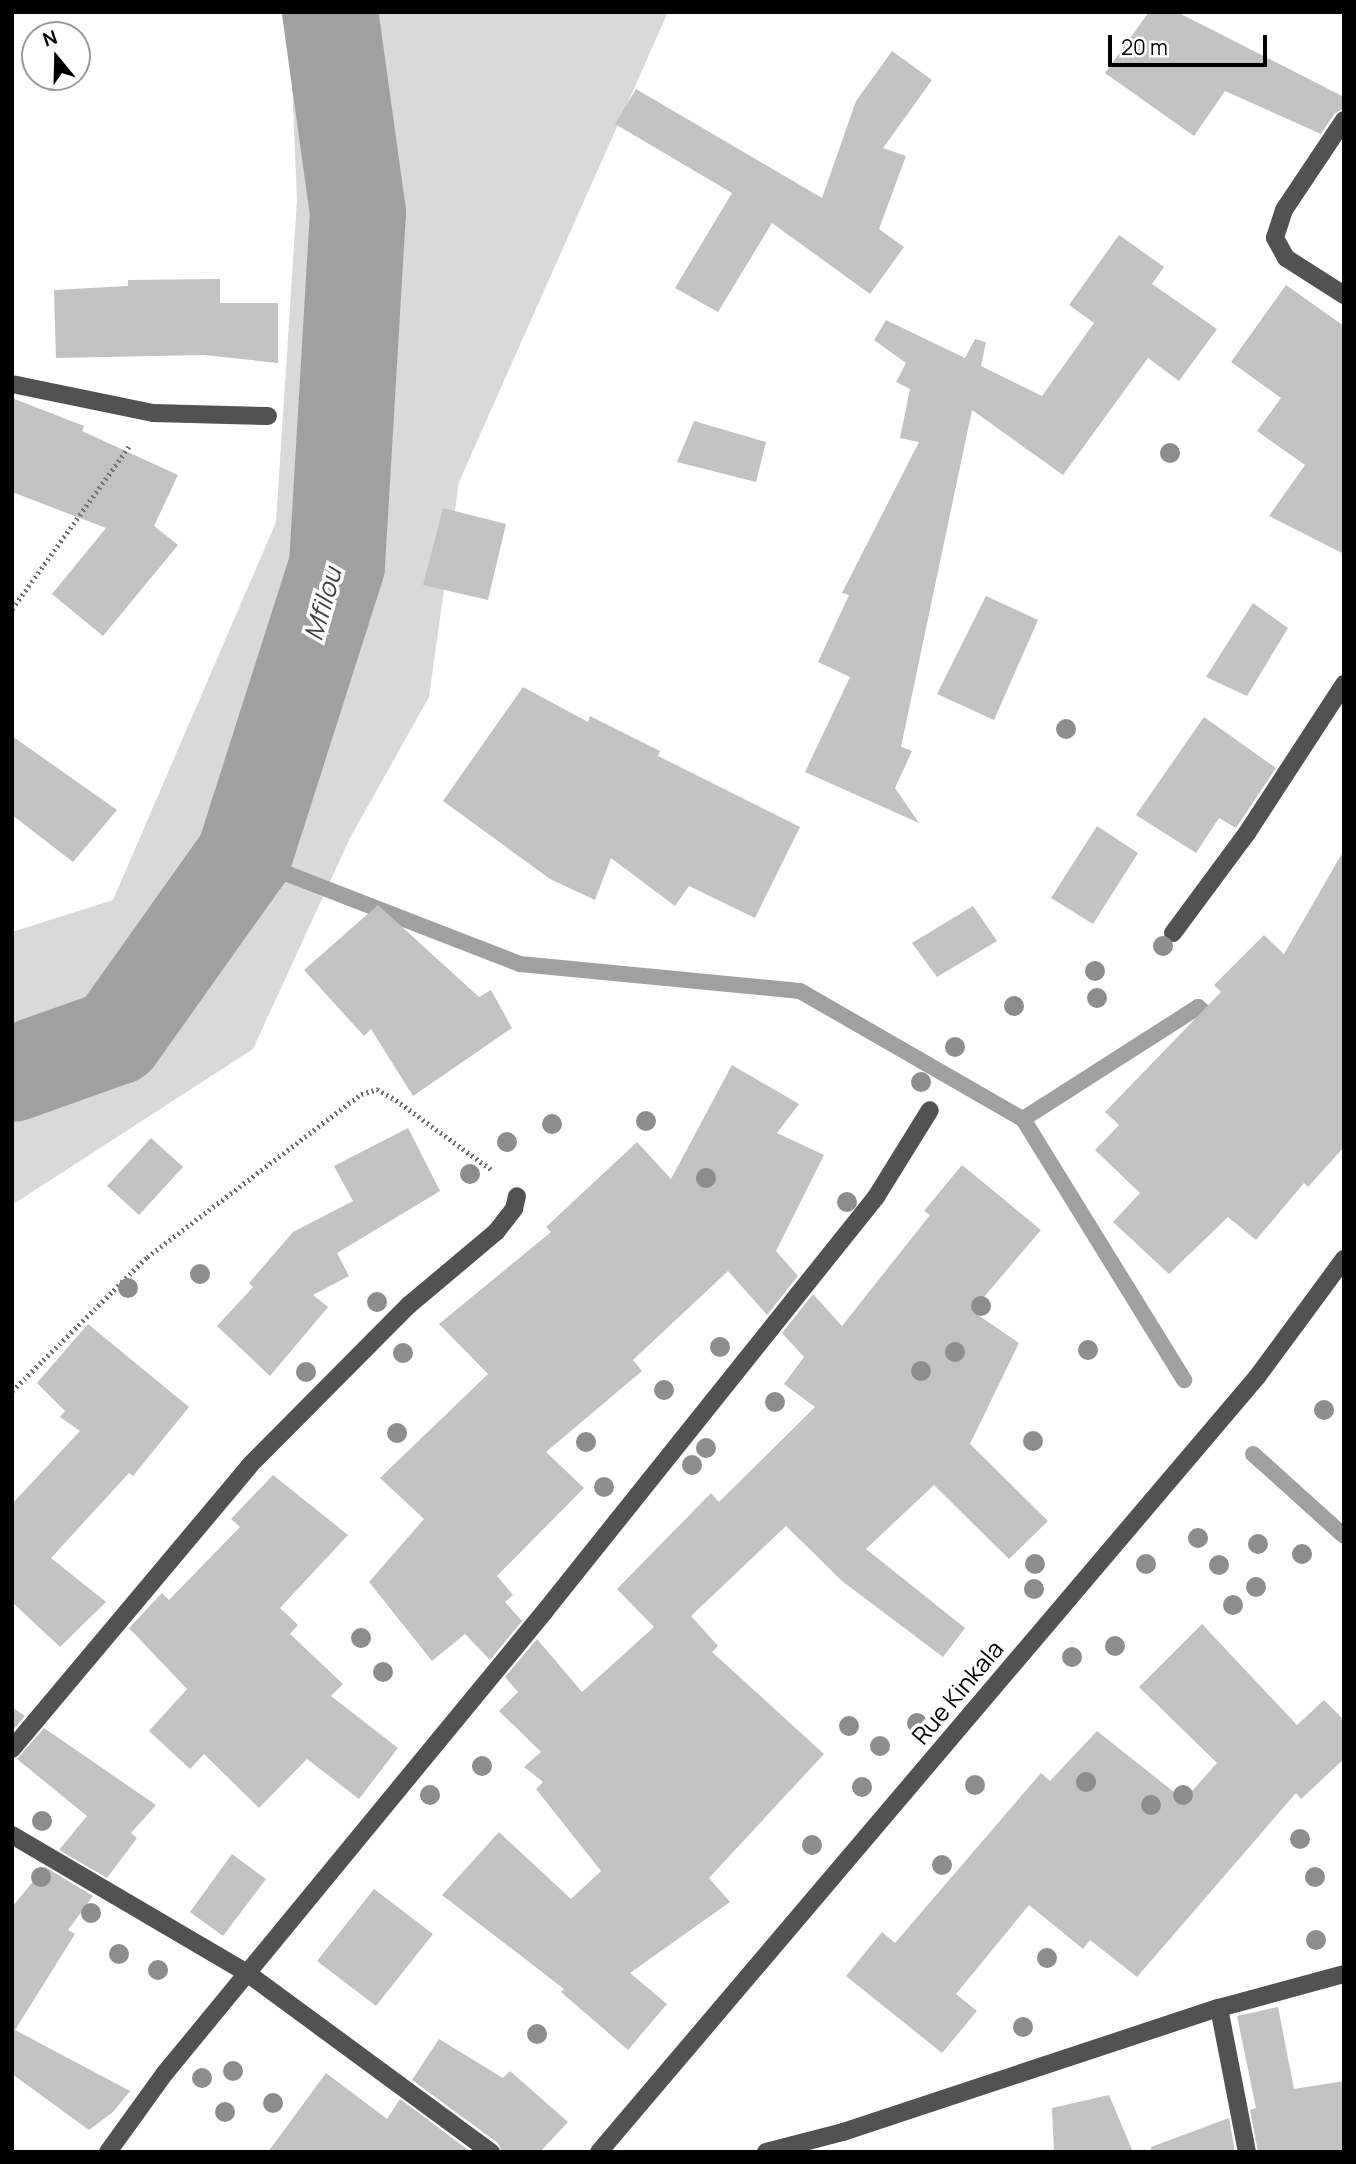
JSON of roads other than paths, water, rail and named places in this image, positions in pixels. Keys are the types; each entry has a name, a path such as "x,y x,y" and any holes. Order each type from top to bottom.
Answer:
{"street":[{"path":"1344,120 1284,210 1275,238 1286,258 1344,295"},
{"path":"12,384 153,413 268,416"},
{"path":"1173,933 1247,833 1344,684"},
{"path":"108,2152 247,1973 876,1197 930,1110"},
{"path":"12,1749 250,1465 410,1306 496,1232 514,1209 517,1196"},
{"name":"Rue Kinkala","path":"599,2152 1256,1377 1344,1259"},
{"path":"12,1835 247,1973 491,2152"},
{"path":"766,2152 843,2132 1219,2008 1344,1974"},
{"path":"1219,2008 1247,2152"}],"waterway":[{"name":"Mfilou","path":"12,1074 116,1037 244,857 337,565 358,213 330,12"},
{"path":"244,857 520,964 800,991 1023,1119 1198,1007 1217,1023"},
{"path":"1023,1119 1184,1380"},
{"path":"1253,1454 1344,1536"}]}
